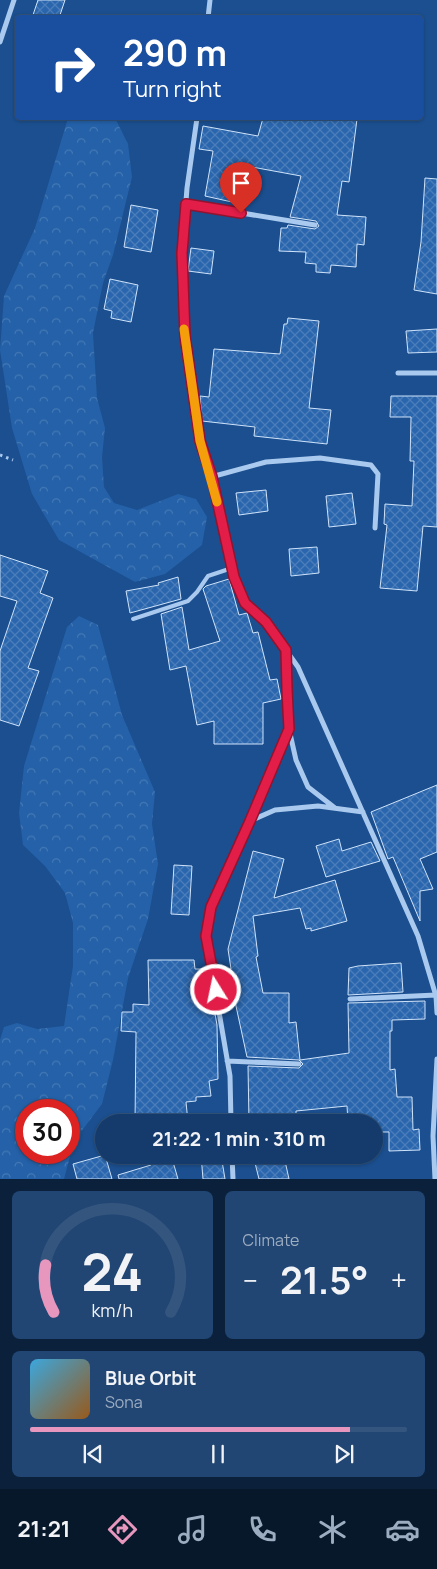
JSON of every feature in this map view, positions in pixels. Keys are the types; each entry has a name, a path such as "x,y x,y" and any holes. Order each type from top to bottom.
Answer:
{"street":[{"path":"0,42 14,0"},
{"path":"208,15 210,0"},
{"path":"197,120 182,253 185,336 200,441 212,477 232,568 245,603 266,622 298,667 418,936 436,995 437,1013"},
{"path":"186,204 315,226"},
{"path":"398,373 437,373"},
{"path":"212,477 266,462 302,459 320,458 372,465 378,474 376,528"},
{"path":"286,650 289,729 296,760 308,787 336,809"},
{"path":"230,1114 227,1061 206,936 211,907 289,729"},
{"path":"250,821 275,810 318,806 363,812"},
{"path":"350,1000 436,995"},
{"path":"435,1179 432,1136 437,1059"},
{"path":"227,1061 299,1064"},
{"path":"232,1164 233,1179"}],"lane":[{"path":"133,619 188,601 198,592 208,576 232,568"}],"path":[{"path":"0,455 13,460"}],"green space":[{"path":"67,120 116,120 128,144 132,177 113,255 103,283 93,333 97,398 105,428 102,457 104,487 114,503 137,510 178,494 196,499 207,517 202,545 165,574 135,582 59,540 32,494 12,428 0,350 4,296 35,228"},
{"path":"79,616 98,625 122,715 155,792 152,824 158,864 148,919 128,978 113,1060 102,1104 80,1133 80,1099 15,1099 15,1164 68,1164 64,1179 0,1179 0,1040 4,1027 17,1023 37,1029 64,1026 73,966 73,923 65,893 45,866 23,845 19,813 24,766 67,627"}],"building":[{"path":"38,0 65,0 60,15 33,15"},
{"path":"262,120 357,120 349,182 342,181 337,215 366,217 364,245 357,244 356,267 331,265 330,273 316,272 316,264 305,263 306,252 279,251 281,228 287,228 288,225 315,229 319,226 316,221 290,217 301,176 241,165 232,202 205,196 213,151 199,149 203,126 258,136"},
{"path":"425,178 437,179 437,294 414,290 421,242"},
{"path":"131,205 158,210 151,252 124,247"},
{"path":"191,248 214,251 211,274 188,271"},
{"path":"110,279 138,285 131,322 111,318 112,311 104,309"},
{"path":"288,318 319,321 309,408 331,410 327,444 254,436 255,427 202,421 200,396 209,397 214,349 280,354 284,324 287,324"},
{"path":"437,329 437,352 408,353 406,331"},
{"path":"391,396 437,396 437,527 423,526 417,591 380,588 387,525 384,524 385,504 412,506 414,461 410,461 411,417 390,417"},
{"path":"266,490 268,511 239,515 236,493"},
{"path":"352,493 356,524 329,527 326,496"},
{"path":"317,547 319,573 291,576 289,549"},
{"path":"0,555 48,571 40,593 53,598 28,668 39,671 19,726 0,720 0,651 17,601 0,596"},
{"path":"178,577 181,599 130,613 126,591 159,585 158,583"},
{"path":"229,579 239,615 247,613 253,633 258,632 270,680 277,679 281,699 263,703 263,744 214,744 214,721 197,725 186,666 170,670 161,614 182,607 189,650 220,641 203,589 206,586"},
{"path":"437,785 437,852 420,859 433,889 420,891 420,921 393,857 388,859 371,812"},
{"path":"339,839 342,851 371,842 380,861 326,877 316,846"},
{"path":"253,851 284,859 274,898 335,880 347,921 311,931 311,928 306,929 300,908 253,916 258,956 256,957 263,993 289,993 289,1023 296,1022 300,1060 349,1053 348,1003 425,1001 425,1019 392,1020 392,1031 390,1031 390,1070 395,1069 397,1097 412,1097 413,1130 419,1129 420,1150 389,1151 389,1132 383,1132 383,1114 348,1114 347,1106 296,1111 296,1114 249,1114 248,1066 299,1068 303,1064 299,1060 247,1057 228,969 231,969 228,949"},
{"path":"174,865 192,866 189,915 171,914"},
{"path":"148,960 194,960 195,969 207,969 217,1025 218,1079 209,1081 211,1096 196,1097 196,1101 186,1102 187,1114 135,1114 136,1032 121,1031 122,1012 133,1012 133,1004 149,1005"},
{"path":"401,963 403,992 348,995 349,968"},
{"path":"95,1158 95,1164 108,1164 112,1179 77,1179 73,1164 80,1164 80,1162"},
{"path":"174,1164 178,1179 119,1179 118,1175 151,1165"},
{"path":"202,1164 222,1164 225,1179 203,1179"},
{"path":"255,1164 286,1164 289,1179 259,1179"}],"slow traffic":[{"path":"184,329 200,441 212,477 217,502"}],"route":[{"path":"216,990 206,936 211,907 289,729 286,650 266,622 245,603 234,577 212,477 200,441 185,336 182,253 186,204 241,213"}]}
